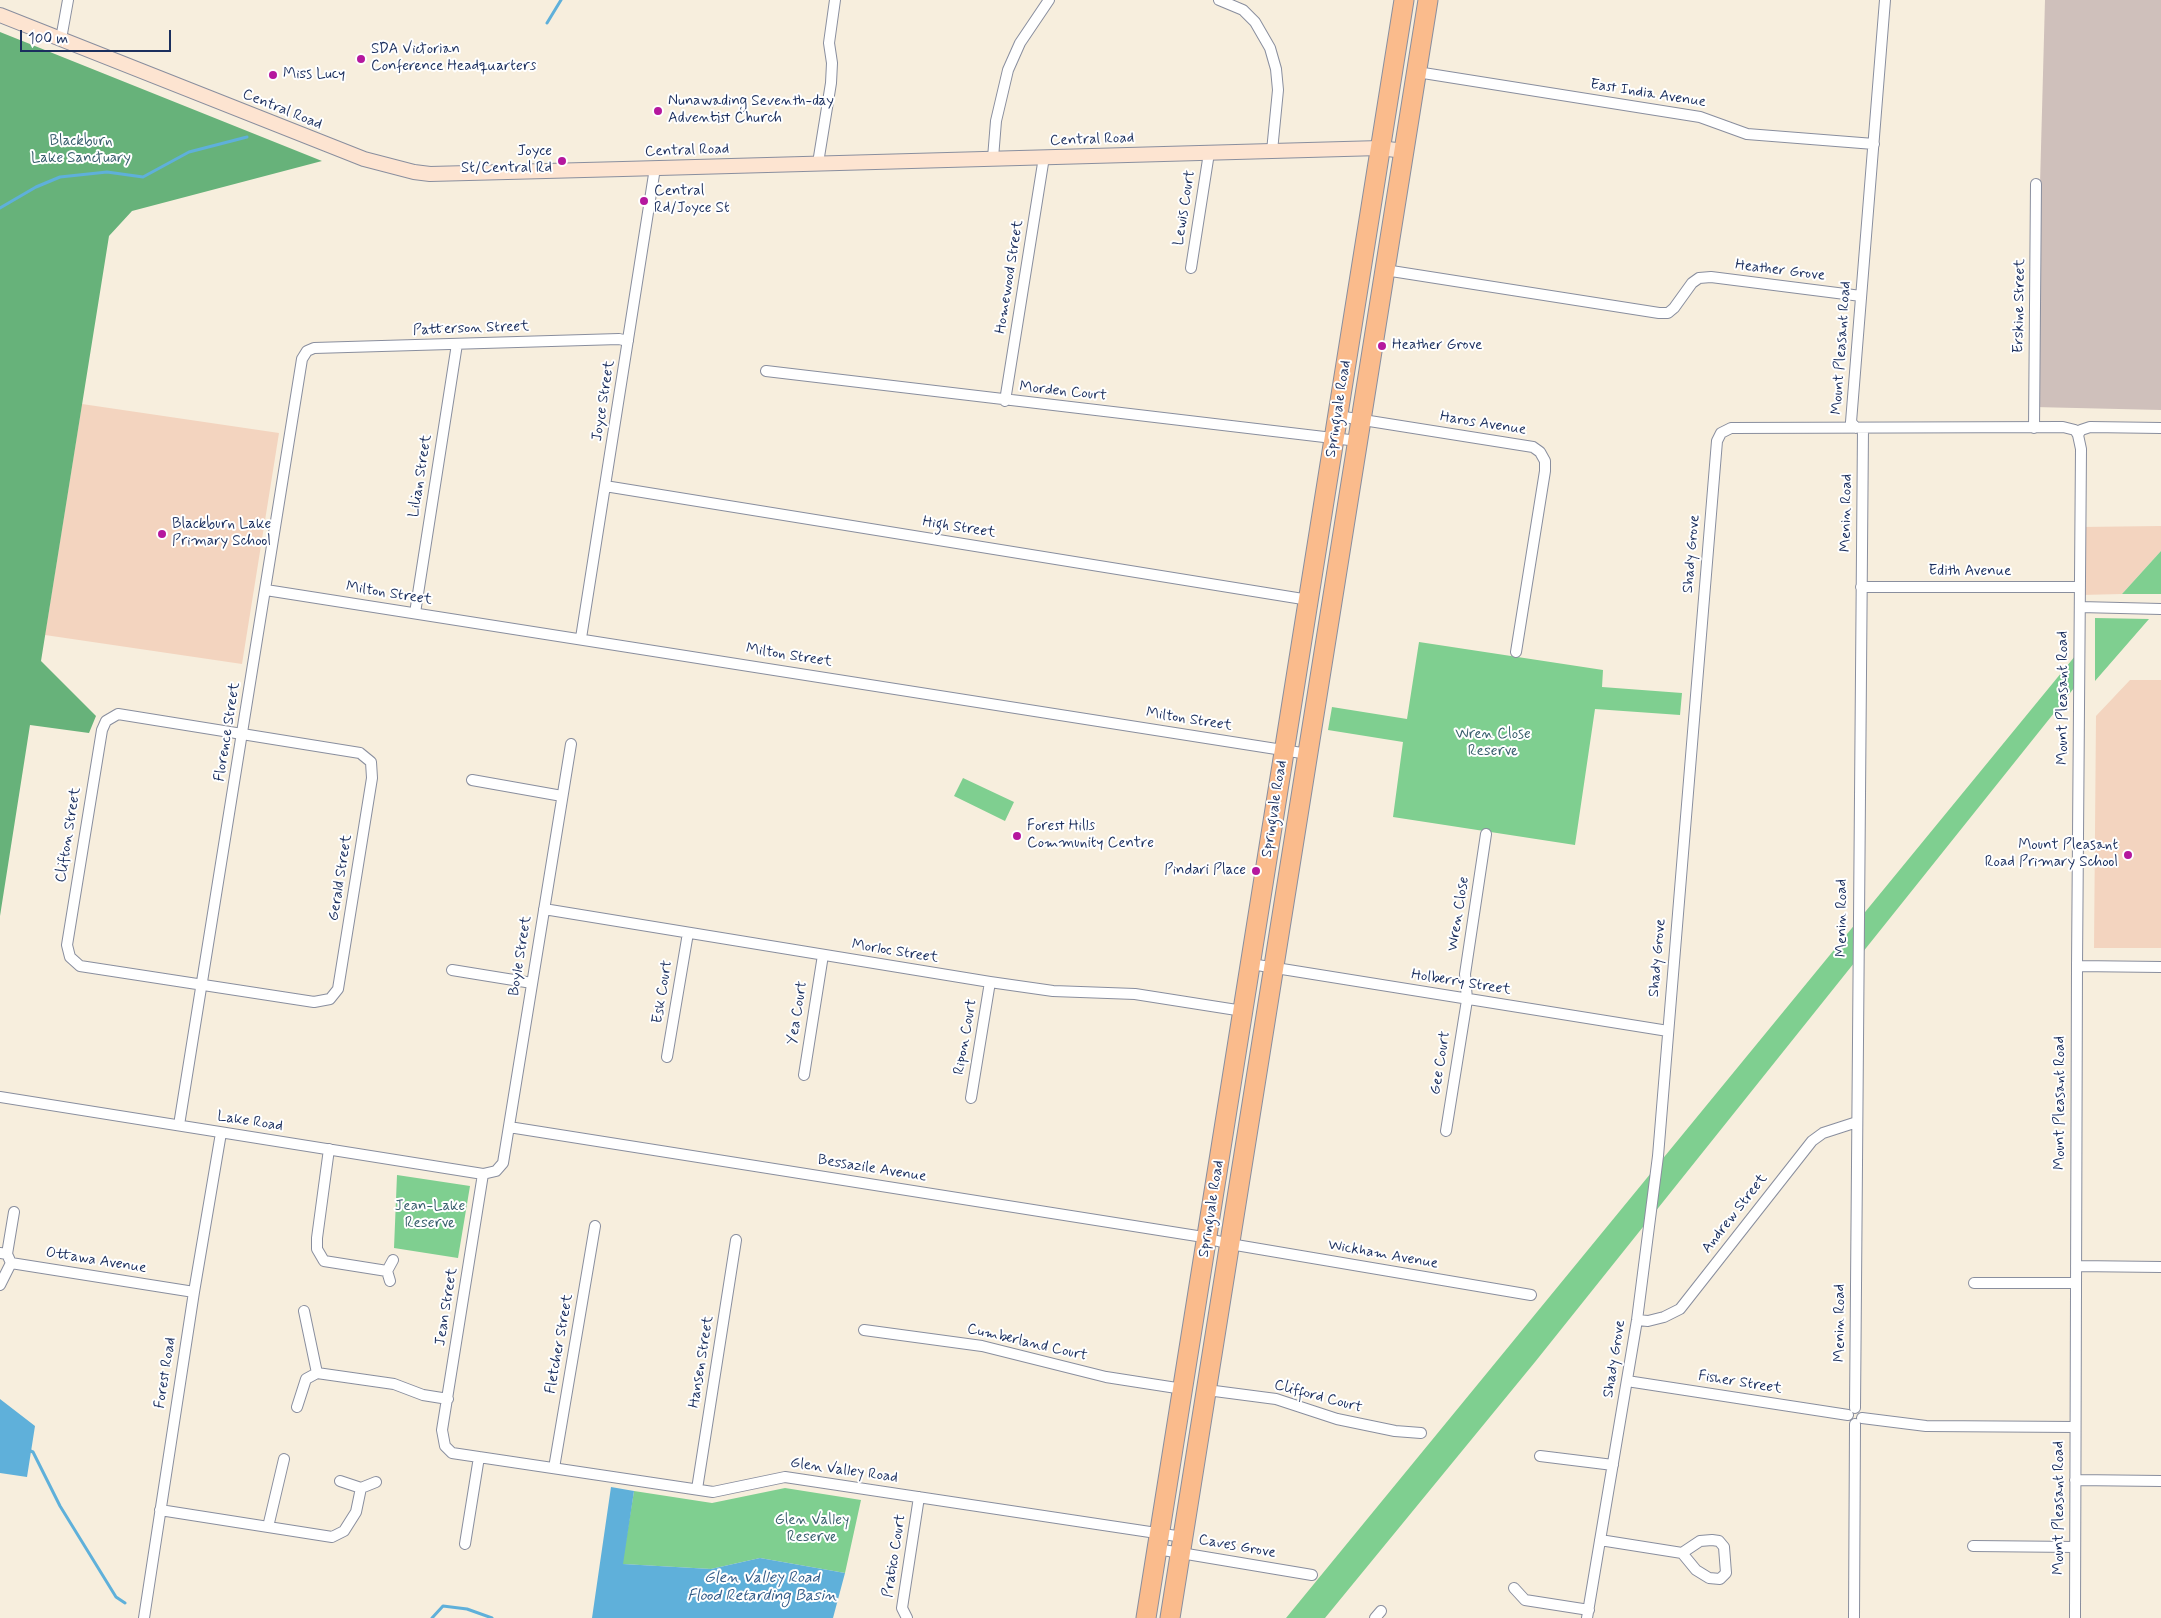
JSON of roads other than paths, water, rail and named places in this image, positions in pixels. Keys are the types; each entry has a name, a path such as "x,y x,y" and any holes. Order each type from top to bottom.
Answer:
{"highway":[{"name":"Springvale Road","path":"1146,1618 1404,0"},
{"name":"Springvale Road","path":"1170,1618 1428,0"}],"street":[{"path":"61,39 68,0"},
{"path":"818,163 831,83 832,62 829,43 835,0"},
{"path":"993,158 996,122 1008,70 1020,44 1049,0"},
{"path":"1219,0 1243,10 1255,22 1270,48 1276,69 1278,90 1272,151"},
{"name":"Mount Pleasant Road","path":"1885,0 1851,422 1859,428 2063,427 2075,430 2081,449 2076,966 2075,1618"},
{"name":"Central Road","path":"0,15 334,148 390,167 430,174 1380,148 1404,151"},
{"name":"East India Avenue","path":"1417,72 1700,117 1747,134 1874,144"},
{"name":"Lewis Court","path":"1191,268 1209,153"},
{"name":"Homewood Street","path":"1005,401 1044,157"},
{"name":"Joyce Street","path":"581,638 655,168"},
{"name":"Erskine Street","path":"2034,428 2036,184"},
{"name":"Heather Grove","path":"1385,270 1659,313 1668,313 1674,308 1692,283 1699,278 1711,277 1861,296"},
{"name":"Patterson Street","path":"314,348 619,339 628,341"},
{"name":"Lilian Street","path":"414,613 457,344"},
{"name":"Florence Street","path":"179,1125 203,985 302,359 307,351 314,348"},
{"name":"Morden Court","path":"766,371 1005,401 1358,440"},
{"name":"Haros Avenue","path":"1338,416 1533,447 1540,452 1545,461 1545,471 1516,652"},
{"path":"2078,435 2081,430 2090,427 2161,428"},
{"name":"Shady Grove","path":"1588,1614 1627,1381 1658,1156 1717,441 1721,433 1731,428 1859,428"},
{"name":"Menin Road","path":"1851,1412 1857,1122 1861,587 1859,428"},
{"name":"High Street","path":"606,486 1309,600"},
{"name":"Edith Avenue","path":"1861,587 2080,587"},
{"name":"Milton Street","path":"266,590 581,638 1308,754"},
{"path":"2080,607 2161,609"},
{"name":"Clifton Street","path":"203,985 80,966 70,957 67,945 73,906 102,730 106,721 118,714 243,734"},
{"name":"Gerald Street","path":"203,985 314,1002 330,999 338,989 372,778 371,762 360,752 243,734"},
{"name":"Boyle Street","path":"496,1171 503,1163 571,744"},
{"path":"472,780 562,796"},
{"name":"Wren Close","path":"1467,1000 1465,974 1486,834"},
{"name":"Morloc Street","path":"544,909 990,982 1053,991 1135,994 1243,1011"},
{"name":"Esk Court","path":"668,1057 688,933"},
{"name":"Yea Court","path":"804,1076 823,955"},
{"name":"Holberry Street","path":"1251,964 1668,1031"},
{"path":"2076,966 2161,966"},
{"path":"452,970 532,983"},
{"name":"Ripon Court","path":"971,1098 990,982"},
{"name":"Gee Court","path":"1446,1131 1467,1000"},
{"name":"Lake Road","path":"0,1097 483,1174 496,1171"},
{"name":"Andrew Street","path":"1636,1320 1648,1321 1664,1317 1680,1309 1812,1141 1824,1133 1857,1122"},
{"name":"Bessazile Avenue","path":"509,1127 1207,1237 1230,1244"},
{"name":"Forest Road","path":"144,1618 194,1292 221,1133"},
{"path":"329,1149 317,1249 324,1261 389,1276 393,1260"},
{"name":"Jean Street","path":"445,1446 442,1430 483,1174"},
{"path":"0,1284 14,1212"},
{"name":"Fletcher Street","path":"554,1468 595,1226"},
{"name":"Hansen Street","path":"697,1489 736,1240"},
{"name":"Wickham Avenue","path":"1230,1244 1531,1295"},
{"name":"Ottawa Avenue","path":"6,1256 194,1292"},
{"path":"2076,1266 2161,1267"},
{"path":"1974,1283 2076,1283"},
{"path":"304,1311 317,1373"},
{"name":"Cumberland Court","path":"864,1330 982,1346 1106,1377 1183,1389"},
{"path":"297,1407 306,1379 317,1373 394,1384 423,1395 448,1400"},
{"name":"Fisher Street","path":"1627,1381 1851,1412"},
{"name":"Clifford Court","path":"1207,1390 1276,1400 1336,1419 1395,1431 1421,1433"},
{"path":"1851,1412 1850,1422 1926,1426 2075,1427"},
{"path":"1854,1618 1859,1421"},
{"name":"Glen Valley Road","path":"445,1446 452,1453 714,1492 785,1477 919,1497 1182,1545"},
{"path":"1540,1456 1613,1466"},
{"path":"466,1544 479,1457"},
{"path":"268,1527 284,1459"},
{"path":"2075,1480 2161,1481"},
{"path":"340,1481 361,1488 376,1482"},
{"path":"160,1510 332,1537 344,1531 356,1512 361,1488"},
{"name":"Pratico Court","path":"907,1618 902,1608 919,1497"},
{"path":"1600,1540 1682,1553 1700,1542 1712,1540 1720,1542 1724,1547 1726,1573 1720,1578 1712,1579 1696,1570 1682,1553"},
{"name":"Caves Grove","path":"1158,1541 1312,1575"},
{"path":"1973,1546 2075,1547"},
{"path":"1514,1588 1525,1600 1588,1614"}],"water":[{"path":"0,1399 35,1426 27,1477 0,1473"},
{"name":"Glen Valley Road Flood Retarding Basin","path":"611,1487 634,1491 623,1564 711,1569 760,1558 845,1573 833,1618 592,1618"}],"waterway":[{"path":"547,23 561,0"},
{"path":"0,208 36,187 60,177 107,172 143,177 189,152 247,137"},
{"path":"28,1450 33,1452 60,1506 116,1597 125,1603"},
{"path":"432,1618 443,1606 467,1609 492,1618"}],"place":[{"name":"SDA Victorian Conference Headquarters","path":"361,59"},
{"name":"Miss Lucy","path":"273,75"},
{"name":"Nunawading Seventh-day Adventist Church","path":"658,111"},
{"name":"Joyce St/Central Rd","path":"562,161"},
{"name":"Central Rd/Joyce St","path":"644,201"},
{"name":"Heather Grove","path":"1382,346"},
{"name":"Blackburn Lake Primary School","path":"162,534"},
{"name":"Forest Hills Community Centre","path":"1017,836"},
{"name":"Mount Pleasant Road Primary School","path":"2128,855"},
{"name":"Pindari Place","path":"1256,871"}],"park label":[{"name":"Blackburn Lake Sanctuary","path":"81,150"},
{"name":"Wren Close Reserve","path":"1493,744"},
{"name":"Jean-Lake Reserve","path":"430,1216"},
{"name":"Glen Valley Reserve","path":"812,1530"}]}
